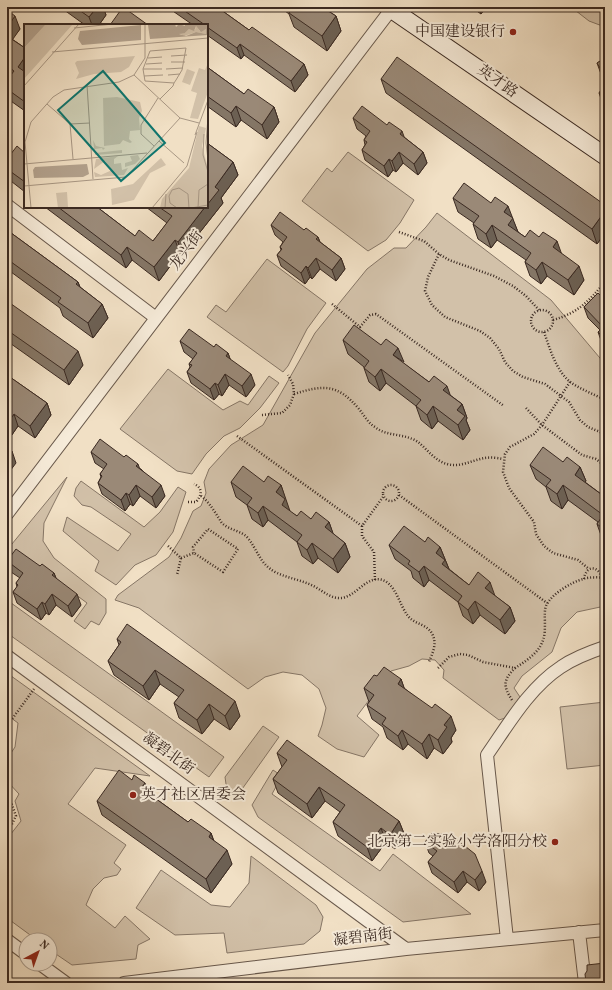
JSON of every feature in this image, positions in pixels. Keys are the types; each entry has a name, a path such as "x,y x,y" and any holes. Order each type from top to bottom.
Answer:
{"main road":[{"name":"英才路","path":"394,8 605,147"},
{"name":"英才路","path":"394,8 605,156"}],"street":[{"name":"龙兴街","path":"7,514 394,8"},
{"path":"7,205 156,318"},
{"path":"507,939 487,755 522,705 542,682 560,667 586,653 605,647"},
{"name":"凝碧北街","path":"7,656 406,949"},
{"name":"凝碧南街","path":"124,983 406,949 605,930"},
{"path":"580,932 585,983"},
{"path":"7,940 18,948"},
{"path":"51,972 66,983"}],"path":[{"path":"399,232 424,241 439,254 449,260 494,276 513,286 526,296 539,310 548,311 553,320 551,327 544,332 536,330 531,323 532,315 539,310"},
{"path":"439,254 428,277 425,291 432,305 445,317 480,331 490,338 499,349 505,362 513,371 523,378 545,384 569,402 576,411 580,420 588,427 605,434"},
{"path":"553,320 564,317 578,310 589,301 605,282"},
{"path":"332,304 360,327 370,315 376,314 504,406"},
{"path":"544,332 554,359 562,373 570,382 605,400"},
{"path":"262,415 282,413 290,405 294,394 293,384 288,375"},
{"path":"570,382 542,426 534,434 510,448 505,454 503,472 509,488 534,522 536,534 544,546 553,553 578,560 588,569"},
{"path":"294,394 318,387 328,387 340,392 352,401 374,427 383,432 406,436 417,442 440,461 448,465 463,464 485,458 504,459"},
{"path":"526,408 542,426 582,455 596,459 605,466"},
{"path":"237,436 362,526"},
{"path":"188,502 196,502 201,496 201,491 198,486 194,484"},
{"path":"375,580 376,561 374,552 362,536 362,526 383,497 383,490 387,485 393,485 398,489 399,495 547,604"},
{"path":"383,497 388,501 395,500 399,495"},
{"path":"201,496 213,509 223,524 246,536 260,560 274,571 287,578 304,581 328,595 338,598 348,597 367,582 375,580 384,581 392,588 403,610 409,618 427,628 433,635 435,645 429,662"},
{"path":"208,529 238,549 223,572 194,553 193,547 208,529"},
{"path":"168,546 181,558"},
{"path":"181,558 194,553"},
{"path":"177,575 181,558"},
{"path":"584,579 584,573 588,569 595,568 604,578"},
{"path":"522,705 513,701 506,690 505,682 515,668 528,660 537,651 543,639 547,604 558,591 584,579 604,578"},
{"path":"438,668 449,657 460,654 468,655 483,662 515,668"},
{"path":"7,726 40,680"},
{"path":"7,802 11,802 16,816 7,832"}],"shaded area":[{"path":"571,7 605,7 605,27 589,21"},
{"path":"348,152 414,200 400,223 386,240 368,251 302,201 327,168 332,172"},
{"path":"437,213 551,300 605,364 605,606 577,612 561,628 552,652 522,676 514,688 520,697 505,718 499,720 443,678 444,670 435,660 422,659 409,666 391,671 357,716 379,735 364,757 337,749 318,736 326,708 319,689 302,675 283,672 265,677 248,689 139,608 115,600 118,595 169,557 181,538 193,511 201,506 206,493 204,482 209,469 231,445 263,425 315,333 367,269 394,248 406,248"},
{"path":"267,259 326,303 307,329 288,366 283,372 207,317 216,305 226,312"},
{"path":"168,369 223,410 240,401 248,405 269,376 279,383 260,408 240,428 224,436 206,454 192,474 177,471 120,429"},
{"path":"67,477 44,523 43,541 54,558 106,599 106,613 99,625 91,621 85,629 74,621 87,603 21,554 7,573 7,550"},
{"path":"81,481 144,527 160,512 178,487 186,492 173,532 156,555 135,565 116,585 95,571 99,561 63,531 67,517 118,551 131,534 91,507 82,505 74,496 76,488"},
{"path":"7,600 224,757 209,777 7,633"},
{"path":"7,673 150,776 95,768 68,804 126,845 114,863 121,869 117,875 104,878 93,889 86,905 115,928 125,916 150,939 138,945 136,959 72,965 58,955 58,932 26,932 7,918 7,839 21,821 15,801 19,794 7,781 7,759 15,747 18,723 7,715"},
{"path":"605,702 605,765 567,769 560,707"},
{"path":"263,726 279,737 240,792 231,790 226,784 225,777"},
{"path":"273,770 282,776 272,794 380,871 393,854 471,914 403,922 258,817 252,805"},
{"path":"7,809 11,813 12,823 7,827"},
{"path":"251,856 316,905 323,917 320,931 304,944 227,953 224,933 175,935 136,908 161,870 211,905 230,907 249,883"}],"building":[{"path":"75,7 97,7 89,17"},
{"path":"123,7 147,24 111,24"},
{"path":"179,7 217,7 249,30 252,27 304,64 291,81 240,44 237,48 208,28 208,24 204,24"},
{"path":"294,7 322,7 336,16 322,36 289,13"},
{"path":"7,10 15,16 7,27"},
{"path":"7,36 24,47 24,58 18,67 24,71 24,101 7,89 7,80 14,71 7,66"},
{"path":"397,57 605,205 605,211 592,229 381,79"},
{"path":"605,58 605,76 597,63"},
{"path":"208,68 244,94 248,89 274,107 262,125 236,106 231,113 208,97"},
{"path":"605,85 605,97 599,93"},
{"path":"362,106 387,125 389,122 402,131 400,134 423,152 414,164 399,152 392,161 389,159 384,166 362,150 367,142 364,140 370,131 353,118"},
{"path":"208,144 233,162 215,187 219,190 208,204 208,171"},
{"path":"17,146 24,152 24,181 7,169 7,159"},
{"path":"464,183 491,203 495,197 508,206 504,212 513,218 508,225 525,237 530,230 539,237 543,232 557,241 553,247 579,266 568,280 542,262 536,270 525,262 531,253 492,225 486,234 473,224 479,216 453,198"},
{"path":"59,208 98,208 135,236 139,230 153,241 172,216 160,208 204,208 178,242 175,240 154,267 127,247 121,255"},
{"path":"280,212 304,230 306,228 318,237 316,239 341,258 332,270 316,258 308,268 306,266 301,273 277,255 282,249 280,247 287,237 271,225"},
{"path":"7,230 78,282 76,284 102,304 88,323 58,302 61,298 7,259"},
{"path":"598,293 605,300 605,339 598,332 603,327 584,307"},
{"path":"7,301 78,351 64,370 7,330"},
{"path":"354,325 381,345 386,339 398,348 393,355 429,382 434,376 447,386 443,390 462,404 457,410 465,416 458,425 433,406 427,415 416,406 421,400 381,369 375,377 364,368 369,361 343,340"},
{"path":"189,329 214,347 216,344 228,353 226,356 251,374 242,386 225,374 218,385 215,383 210,389 187,372 192,365 189,364 197,353 180,341"},
{"path":"7,375 47,403 30,426 14,414 7,424"},
{"path":"100,439 124,457 126,455 138,464 136,466 161,485 152,497 136,485 129,495 126,493 121,500 98,483 102,476 100,474 107,464 91,452"},
{"path":"543,447 563,462 567,457 580,467 575,475 605,497 605,530 597,524 603,515 563,485 557,494 546,486 551,480 530,465"},
{"path":"7,448 12,451 7,458"},
{"path":"243,466 264,482 268,476 281,485 276,492 285,499 282,505 297,516 301,511 311,519 316,512 329,522 325,527 345,543 333,559 312,543 307,550 297,542 302,535 263,506 258,513 247,505 252,498 231,482"},
{"path":"404,526 425,542 428,537 440,547 436,553 445,560 442,564 469,585 478,572 490,582 485,588 510,607 500,620 475,601 468,610 458,602 462,596 424,566 419,572 408,564 410,561 389,545"},
{"path":"16,549 40,566 42,564 54,573 52,575 77,594 68,606 52,594 45,604 42,602 37,609 13,592 18,585 16,583 23,573 7,561"},
{"path":"127,624 235,701 225,716 209,704 197,720 174,703 184,690 155,670 143,686 108,661 121,642 117,639"},
{"path":"384,667 401,679 398,684 432,708 435,704 451,716 444,725 447,727 438,740 429,734 422,744 402,730 398,736 382,724 386,718 367,705 374,695 364,688 374,675 377,676"},
{"path":"287,740 399,821 390,835 381,828 367,847 333,822 345,805 319,787 307,804 273,779 287,760 277,753"},
{"path":"119,770 132,780 134,775 145,783 141,788 188,822 191,819 211,833 209,837 227,850 206,879 97,801"},
{"path":"432,833 451,835 475,854 482,871 475,880 463,871 454,882 428,862 437,851 425,842"},
{"path":"605,963 605,983 586,983 585,974 587,971 587,965"}],"place":[{"name":"中国建设银行","path":"513,32"},
{"name":"英才社区居委会","path":"133,795"},
{"name":"北京第二实验小学洛阳分校","path":"555,842"}]}
